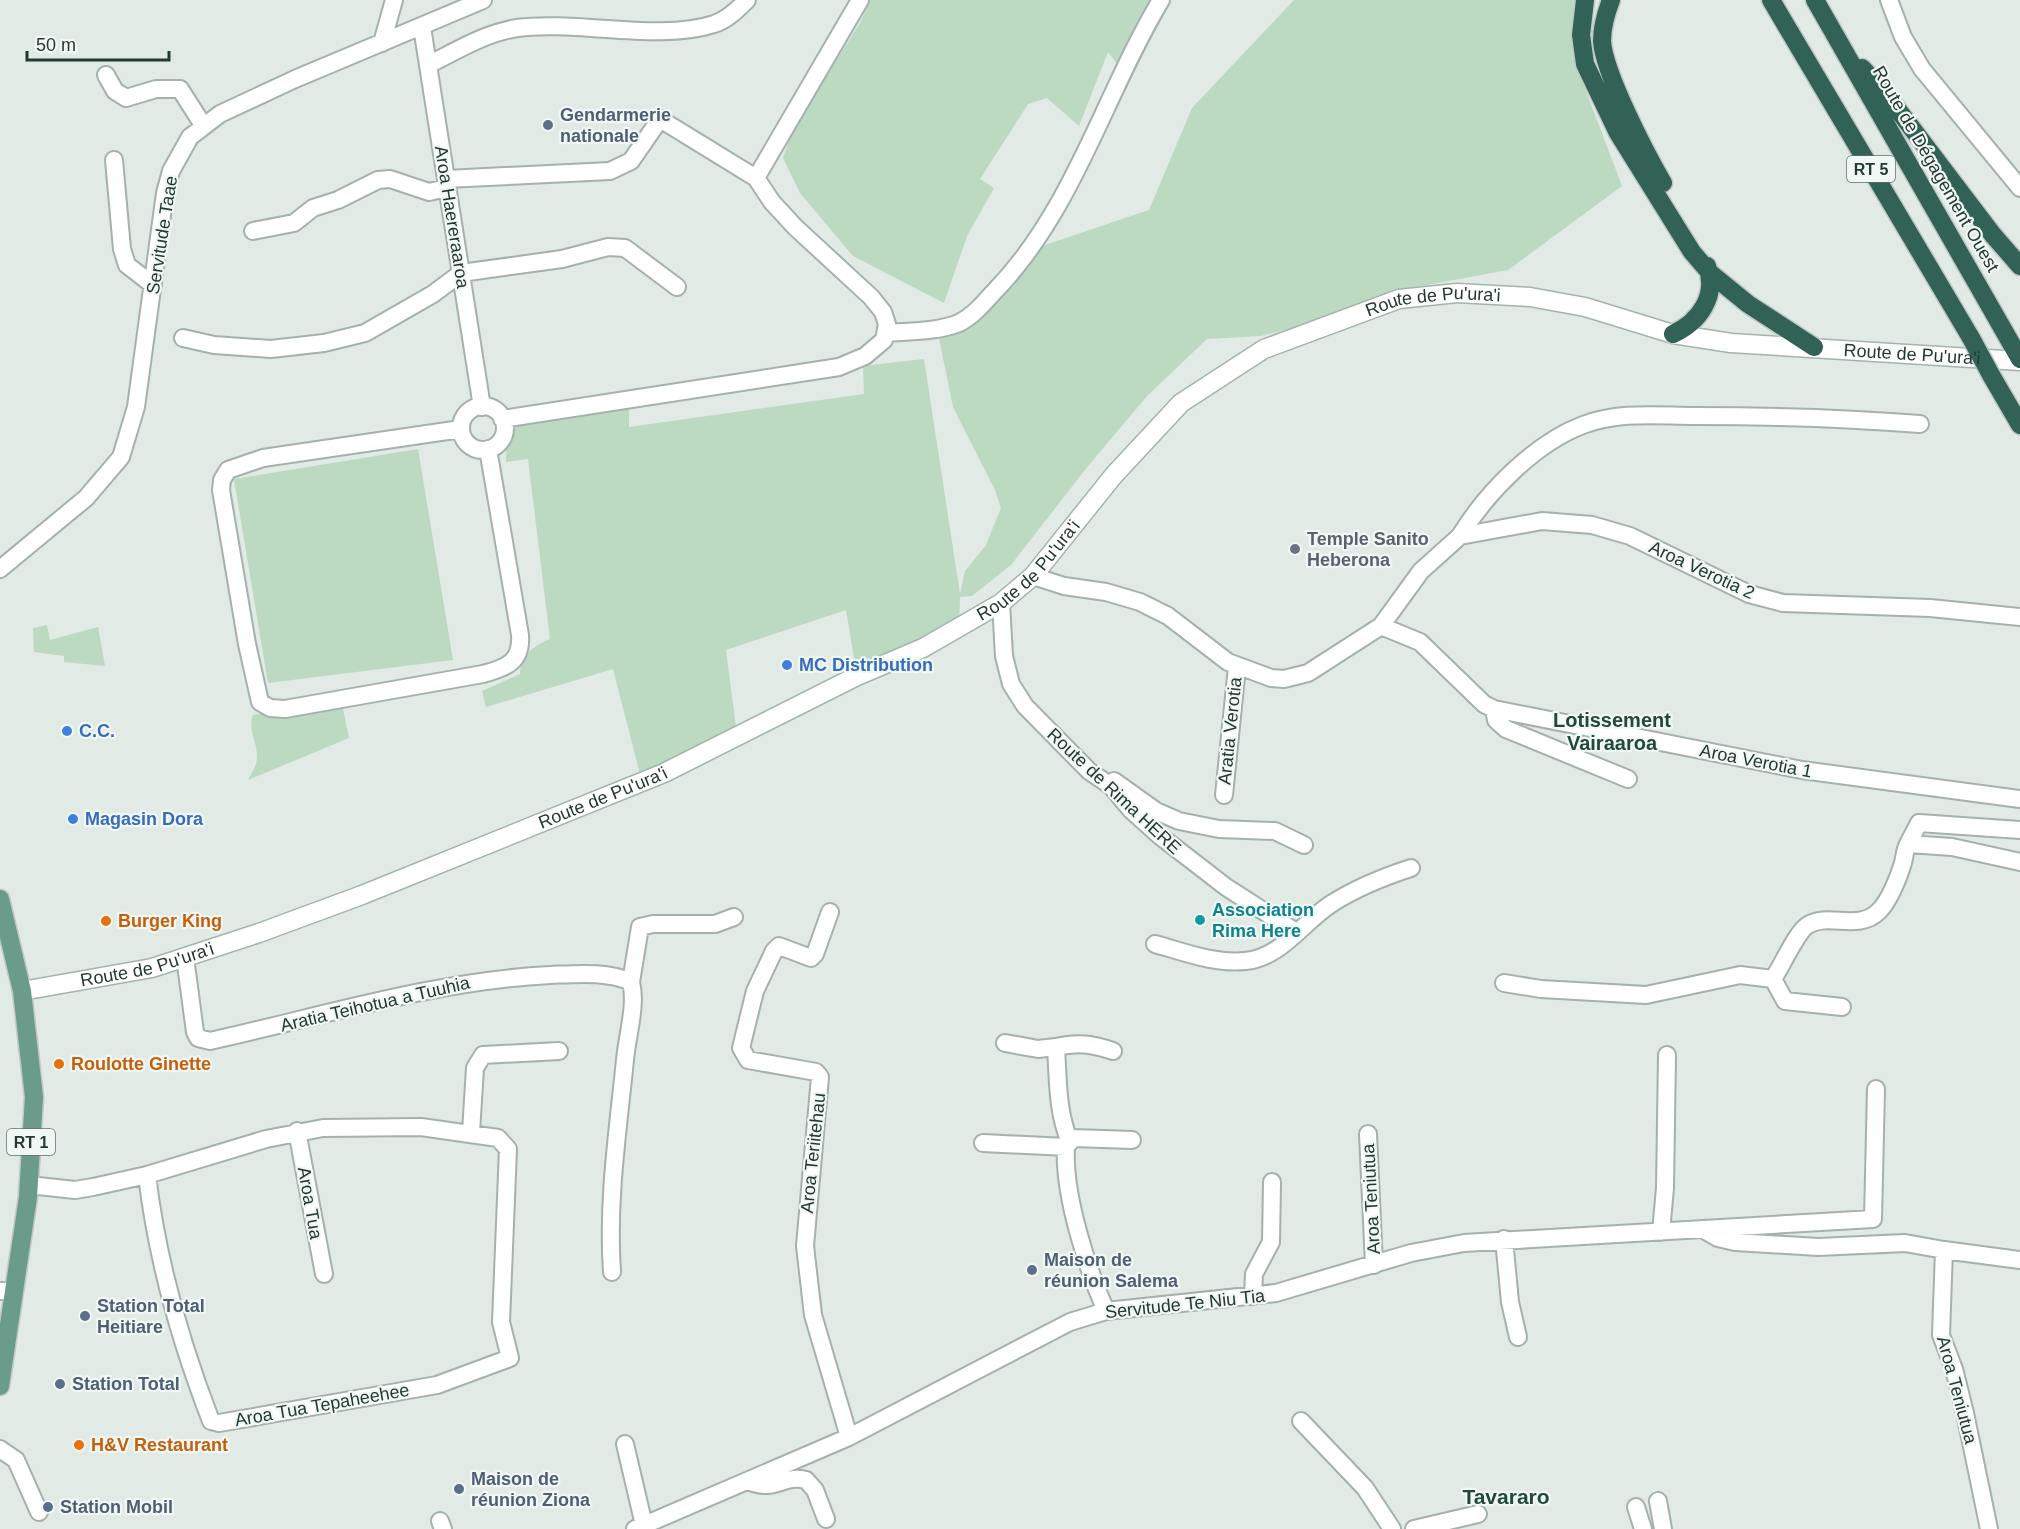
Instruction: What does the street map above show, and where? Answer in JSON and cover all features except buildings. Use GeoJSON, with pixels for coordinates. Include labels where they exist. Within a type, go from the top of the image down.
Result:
{"type":"FeatureCollection","features":[{"type":"Feature","properties":{"kind":"highway"},"geometry":{"type":"LineString","coordinates":[[1585,0],[1581,35],[1585,64],[1618,134],[1692,252],[1710,273],[1748,304],[1814,347]]}},
{"type":"Feature","properties":{"kind":"highway"},"geometry":{"type":"LineString","coordinates":[[1611,0],[1605,18],[1602,42],[1611,69],[1657,172],[1701,249],[1710,273],[1707,303],[1690,326],[1673,334]]}},
{"type":"Feature","properties":{"kind":"highway"},"geometry":{"type":"LineString","coordinates":[[1758,0],[1783,21]]}},
{"type":"Feature","properties":{"kind":"highway","name":"RT 5"},"geometry":{"type":"LineString","coordinates":[[1771,0],[2020,425]]}},
{"type":"Feature","properties":{"kind":"highway","name":"Route de Dégagement Ouest"},"geometry":{"type":"LineString","coordinates":[[1815,0],[2020,360]]}},
{"type":"Feature","properties":{"kind":"highway"},"geometry":{"type":"LineString","coordinates":[[1836,37],[1882,89],[1993,235],[2020,266]]}},
{"type":"Feature","properties":{"kind":"main road","name":"Route de Pu'ura'i"},"geometry":{"type":"LineString","coordinates":[[22,991],[152,968],[362,895],[664,773],[857,676],[922,648],[1001,603],[1034,576],[1114,475],[1181,403],[1264,349],[1399,299],[1457,293],[1530,297],[1563,303],[1673,334],[1743,344],[2020,360]]}},
{"type":"Feature","properties":{"kind":"main road","name":"RT 1"},"geometry":{"type":"LineString","coordinates":[[0,899],[3,923],[22,991],[34,1097],[29,1185],[7,1291],[0,1386]]}},
{"type":"Feature","properties":{"kind":"street"},"geometry":{"type":"LineString","coordinates":[[382,43],[394,0]]}},
{"type":"Feature","properties":{"kind":"street","name":"Servitude Taae"},"geometry":{"type":"LineString","coordinates":[[0,569],[86,498],[121,457],[136,407],[165,193],[171,171],[190,137],[203,125],[241,103],[483,0]]}},
{"type":"Feature","properties":{"kind":"street"},"geometry":{"type":"LineString","coordinates":[[428,65],[486,36],[516,28],[559,25],[670,30],[714,24],[736,11],[747,0]]}},
{"type":"Feature","properties":{"kind":"street"},"geometry":{"type":"LineString","coordinates":[[756,178],[860,0]]}},
{"type":"Feature","properties":{"kind":"street"},"geometry":{"type":"LineString","coordinates":[[886,333],[932,329],[958,323],[973,313],[1006,280],[1035,243],[1064,196],[1133,50],[1161,0]]}},
{"type":"Feature","properties":{"kind":"street"},"geometry":{"type":"LineString","coordinates":[[1889,0],[1903,37],[1922,69],[2020,188]]}},
{"type":"Feature","properties":{"kind":"street","name":"Aroa Haereraaroa"},"geometry":{"type":"LineString","coordinates":[[422,27],[482,406]]}},
{"type":"Feature","properties":{"kind":"street"},"geometry":{"type":"LineString","coordinates":[[106,75],[115,91],[126,98],[156,89],[180,89],[203,125]]}},
{"type":"Feature","properties":{"kind":"street"},"geometry":{"type":"LineString","coordinates":[[253,231],[294,223],[313,208],[338,200],[378,180],[390,179],[429,192],[447,183],[610,171],[631,161],[660,119],[756,178],[772,202],[795,227],[871,297],[883,312],[886,333],[884,340],[865,356],[839,367],[502,419]]}},
{"type":"Feature","properties":{"kind":"street"},"geometry":{"type":"LineString","coordinates":[[114,160],[122,249],[127,265],[153,285]]}},
{"type":"Feature","properties":{"kind":"street"},"geometry":{"type":"LineString","coordinates":[[183,338],[214,345],[271,349],[324,343],[365,333],[433,294],[461,273],[562,259],[608,247],[625,248],[677,287]]}},
{"type":"Feature","properties":{"kind":"street"},"geometry":{"type":"LineString","coordinates":[[482,406],[496,411],[502,419],[504,431],[502,438],[488,449],[471,447],[462,437],[461,429],[469,411],[482,406]]}},
{"type":"Feature","properties":{"kind":"street","name":"Aroa Verotia 2"},"geometry":{"type":"LineString","coordinates":[[1034,576],[1064,586],[1106,592],[1140,602],[1168,616],[1237,667],[1271,678],[1295,677],[1327,663],[1381,626],[1421,571],[1460,537],[1472,516],[1507,477],[1557,439],[1595,421],[1657,414],[1920,424]]}},
{"type":"Feature","properties":{"kind":"street"},"geometry":{"type":"LineString","coordinates":[[461,429],[263,458],[228,470],[221,490],[247,644],[260,702],[270,708],[285,709],[483,674],[506,668],[514,661],[520,651],[520,635],[488,449]]}},
{"type":"Feature","properties":{"kind":"street","name":"Aroa Verotia 2"},"geometry":{"type":"LineString","coordinates":[[1460,537],[1522,523],[1573,521],[1630,536],[1749,594],[1783,603],[1930,608],[2020,617]]}},
{"type":"Feature","properties":{"kind":"street","name":"Route de Rima HERE"},"geometry":{"type":"LineString","coordinates":[[1001,603],[1004,656],[1011,684],[1025,706],[1089,771],[1111,786],[1130,809],[1192,862],[1296,932]]}},
{"type":"Feature","properties":{"kind":"street","name":"Aroa Verotia 1"},"geometry":{"type":"LineString","coordinates":[[1381,626],[1420,642],[1484,704],[1494,710],[1802,770],[2020,799]]}},
{"type":"Feature","properties":{"kind":"street","name":"Aratia Verotia"},"geometry":{"type":"LineString","coordinates":[[1224,795],[1237,667]]}},
{"type":"Feature","properties":{"kind":"street","name":"Aroa Verotia 1"},"geometry":{"type":"LineString","coordinates":[[1494,710],[1496,720],[1506,729],[1628,779]]}},
{"type":"Feature","properties":{"kind":"street"},"geometry":{"type":"LineString","coordinates":[[1089,771],[1104,774],[1156,811],[1179,821],[1219,829],[1275,831],[1304,845]]}},
{"type":"Feature","properties":{"kind":"street"},"geometry":{"type":"LineString","coordinates":[[1773,979],[1798,934],[1807,925],[1815,922],[1854,922],[1879,911],[1902,868],[1908,844],[1919,823],[2020,830]]}},
{"type":"Feature","properties":{"kind":"street"},"geometry":{"type":"LineString","coordinates":[[1908,844],[1952,846],[2020,862]]}},
{"type":"Feature","properties":{"kind":"street"},"geometry":{"type":"LineString","coordinates":[[1155,944],[1208,959],[1247,961],[1266,956],[1331,904],[1382,878],[1411,868]]}},
{"type":"Feature","properties":{"kind":"street","name":"Aroa Teriitehau"},"geometry":{"type":"LineString","coordinates":[[830,912],[815,954],[811,958],[779,946],[774,951],[755,991],[741,1048],[748,1060],[816,1072],[820,1077],[804,1246],[813,1316],[849,1437]]}},
{"type":"Feature","properties":{"kind":"street"},"geometry":{"type":"LineString","coordinates":[[612,1272],[609,1233],[613,1171],[630,1017],[631,982],[640,927],[652,924],[715,924],[734,917]]}},
{"type":"Feature","properties":{"kind":"street","name":"Aratia Teihotua a Tuuhia"},"geometry":{"type":"LineString","coordinates":[[185,957],[195,1034],[202,1040],[210,1041],[408,993],[488,980],[594,975],[631,982]]}},
{"type":"Feature","properties":{"kind":"street"},"geometry":{"type":"LineString","coordinates":[[1504,983],[1541,989],[1637,996],[1740,975],[1773,979]]}},
{"type":"Feature","properties":{"kind":"street"},"geometry":{"type":"LineString","coordinates":[[1773,979],[1785,1001],[1842,1007]]}},
{"type":"Feature","properties":{"kind":"street"},"geometry":{"type":"LineString","coordinates":[[1005,1044],[1038,1049],[1073,1043],[1094,1045],[1113,1051]]}},
{"type":"Feature","properties":{"kind":"street"},"geometry":{"type":"LineString","coordinates":[[1056,1047],[1059,1090],[1068,1145],[1066,1175],[1086,1257],[1106,1311]]}},
{"type":"Feature","properties":{"kind":"street"},"geometry":{"type":"LineString","coordinates":[[29,1185],[75,1190],[147,1175],[297,1131],[382,1126],[471,1132],[474,1068],[483,1055],[559,1051]]}},
{"type":"Feature","properties":{"kind":"street"},"geometry":{"type":"LineString","coordinates":[[1661,1232],[1665,1188],[1667,1055]]}},
{"type":"Feature","properties":{"kind":"street","name":"Servitude Te Niu Tia"},"geometry":{"type":"LineString","coordinates":[[640,1527],[849,1437],[1044,1334],[1106,1311],[1276,1293],[1411,1253],[1464,1243],[1873,1218],[1876,1089]]}},
{"type":"Feature","properties":{"kind":"street","name":"Aroa Tua"},"geometry":{"type":"LineString","coordinates":[[297,1131],[324,1274]]}},
{"type":"Feature","properties":{"kind":"street","name":"Aroa Tua Tepaheehee"},"geometry":{"type":"LineString","coordinates":[[147,1175],[157,1244],[168,1291],[211,1421],[219,1423],[437,1385],[510,1358],[501,1322],[508,1149],[498,1138],[471,1132]]}},
{"type":"Feature","properties":{"kind":"street","name":"Aroa Teniutua"},"geometry":{"type":"LineString","coordinates":[[1368,1134],[1374,1264]]}},
{"type":"Feature","properties":{"kind":"street"},"geometry":{"type":"LineString","coordinates":[[1068,1145],[1073,1138],[1132,1140]]}},
{"type":"Feature","properties":{"kind":"street"},"geometry":{"type":"LineString","coordinates":[[983,1143],[1068,1145]]}},
{"type":"Feature","properties":{"kind":"street"},"geometry":{"type":"LineString","coordinates":[[1253,1296],[1254,1274],[1271,1242],[1272,1182]]}},
{"type":"Feature","properties":{"kind":"street"},"geometry":{"type":"LineString","coordinates":[[1703,1229],[1718,1238],[1735,1242],[1818,1247],[1905,1243],[2020,1260]]}},
{"type":"Feature","properties":{"kind":"street"},"geometry":{"type":"LineString","coordinates":[[1504,1239],[1510,1302],[1518,1337]]}},
{"type":"Feature","properties":{"kind":"street","name":"Aroa Teniutua"},"geometry":{"type":"LineString","coordinates":[[1944,1250],[1941,1335],[1954,1369],[1986,1505],[1989,1529]]}},
{"type":"Feature","properties":{"kind":"street"},"geometry":{"type":"LineString","coordinates":[[1301,1421],[1365,1488],[1392,1529]]}},
{"type":"Feature","properties":{"kind":"street"},"geometry":{"type":"LineString","coordinates":[[625,1444],[640,1527]]}},
{"type":"Feature","properties":{"kind":"street"},"geometry":{"type":"LineString","coordinates":[[0,1449],[15,1460],[39,1512]]}},
{"type":"Feature","properties":{"kind":"street"},"geometry":{"type":"LineString","coordinates":[[748,1481],[768,1487],[792,1479],[806,1480],[815,1490],[826,1519]]}},
{"type":"Feature","properties":{"kind":"street"},"geometry":{"type":"LineString","coordinates":[[1658,1501],[1663,1529]]}},
{"type":"Feature","properties":{"kind":"street"},"geometry":{"type":"LineString","coordinates":[[1636,1507],[1643,1529]]}},
{"type":"Feature","properties":{"kind":"street"},"geometry":{"type":"LineString","coordinates":[[1414,1529],[1478,1514]]}},
{"type":"Feature","properties":{"kind":"green space"},"geometry":{"type":"Polygon","coordinates":[[[870,0],[1164,0],[1130,81],[1108,52],[1079,126],[1047,98],[1028,104],[980,179],[994,188],[967,236],[944,303],[853,256],[800,193],[783,158],[794,126],[860,23],[870,0]]]}},
{"type":"Feature","properties":{"kind":"green space"},"geometry":{"type":"Polygon","coordinates":[[[1294,0],[1578,0],[1580,75],[1622,186],[1508,270],[1400,290],[1292,328],[1261,336],[1207,339],[1148,395],[1088,466],[1011,565],[972,596],[960,597],[959,627],[857,676],[846,610],[726,650],[737,735],[642,782],[613,669],[486,707],[482,691],[520,674],[525,656],[550,639],[528,459],[506,462],[507,436],[518,418],[629,405],[629,427],[864,394],[863,366],[924,359],[960,594],[965,571],[986,545],[1001,508],[995,490],[953,407],[937,329],[1008,282],[1042,246],[1149,210],[1192,108],[1294,0]]]}},
{"type":"Feature","properties":{"kind":"green space"},"geometry":{"type":"Polygon","coordinates":[[[418,449],[453,660],[268,683],[234,479],[418,449]]]}},
{"type":"Feature","properties":{"kind":"green space"},"geometry":{"type":"Polygon","coordinates":[[[47,625],[50,640],[98,627],[105,666],[64,662],[64,656],[34,652],[33,628],[47,625]]]}},
{"type":"Feature","properties":{"kind":"green space"},"geometry":{"type":"Polygon","coordinates":[[[341,699],[349,738],[248,780],[257,758],[251,726],[253,715],[341,699]]]}},
{"type":"Feature","properties":{"kind":"place","name":"Gendarmerie nationale"},"geometry":{"type":"Point","coordinates":[548,125]}},
{"type":"Feature","properties":{"kind":"place","name":"Temple Sanito Heberona"},"geometry":{"type":"Point","coordinates":[1295,549]}},
{"type":"Feature","properties":{"kind":"place","name":"MC Distribution"},"geometry":{"type":"Point","coordinates":[787,665]}},
{"type":"Feature","properties":{"kind":"place","name":"C.C."},"geometry":{"type":"Point","coordinates":[67,731]}},
{"type":"Feature","properties":{"kind":"place","name":"Magasin Dora"},"geometry":{"type":"Point","coordinates":[73,819]}},
{"type":"Feature","properties":{"kind":"place","name":"Association Rima Here"},"geometry":{"type":"Point","coordinates":[1200,920]}},
{"type":"Feature","properties":{"kind":"place","name":"Burger King"},"geometry":{"type":"Point","coordinates":[106,921]}},
{"type":"Feature","properties":{"kind":"place","name":"Roulotte Ginette"},"geometry":{"type":"Point","coordinates":[59,1064]}},
{"type":"Feature","properties":{"kind":"place","name":"Maison de réunion Salema"},"geometry":{"type":"Point","coordinates":[1032,1270]}},
{"type":"Feature","properties":{"kind":"place","name":"Station Total Heitiare"},"geometry":{"type":"Point","coordinates":[85,1316]}},
{"type":"Feature","properties":{"kind":"place","name":"Station Total"},"geometry":{"type":"Point","coordinates":[60,1384]}},
{"type":"Feature","properties":{"kind":"place","name":"H&V Restaurant"},"geometry":{"type":"Point","coordinates":[79,1445]}},
{"type":"Feature","properties":{"kind":"place","name":"Maison de réunion Ziona"},"geometry":{"type":"Point","coordinates":[459,1489]}},
{"type":"Feature","properties":{"kind":"place","name":"Station Mobil"},"geometry":{"type":"Point","coordinates":[48,1507]}},
{"type":"Feature","properties":{"kind":"district","name":"Lotissement Vairaaroa"},"geometry":{"type":"Point","coordinates":[1612,732]}},
{"type":"Feature","properties":{"kind":"district","name":"Tavararo"},"geometry":{"type":"Point","coordinates":[1506,1497]}}]}
